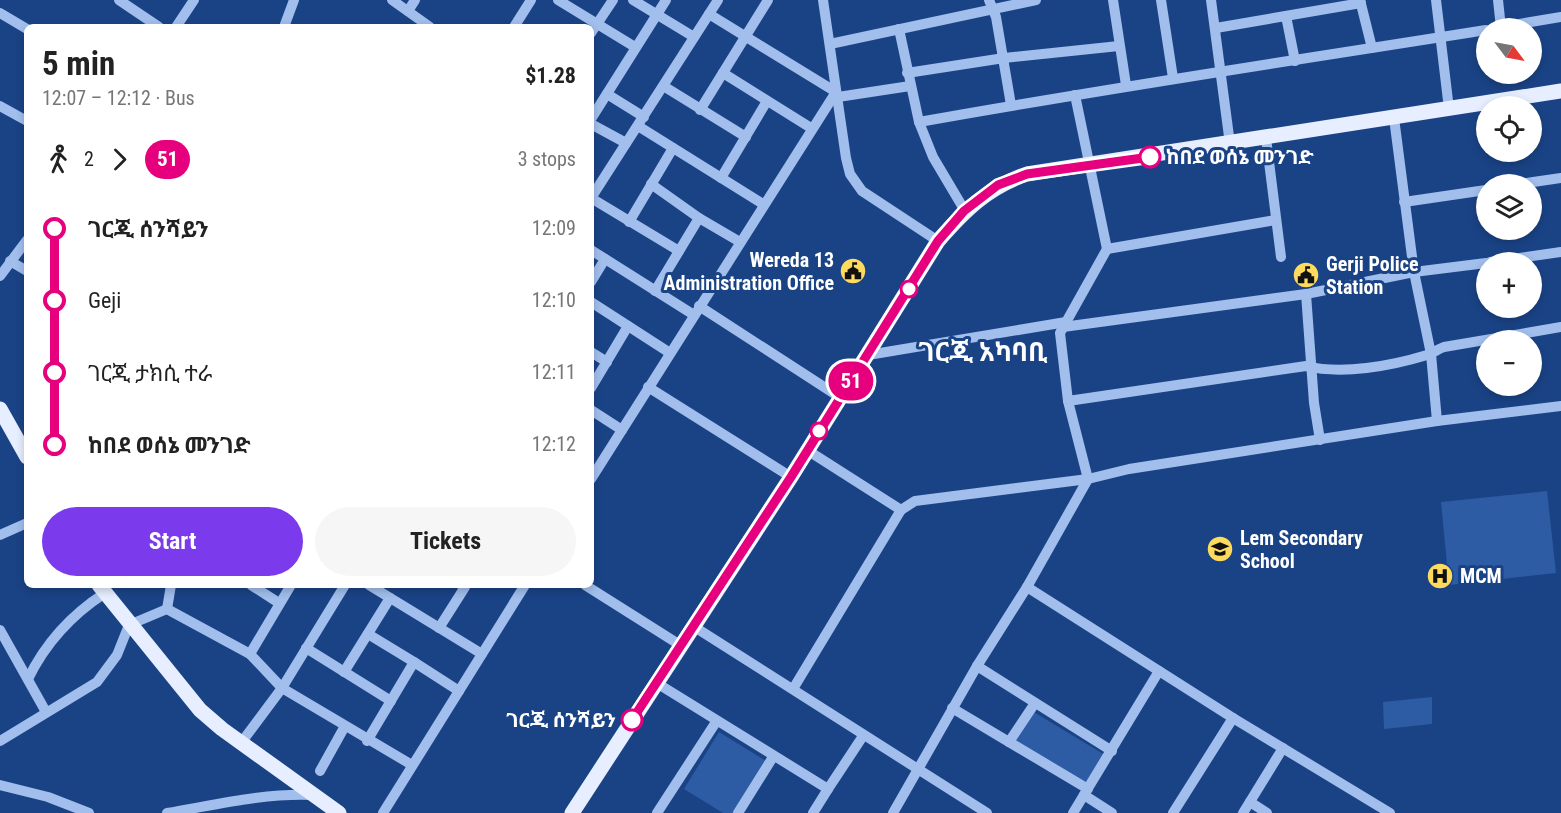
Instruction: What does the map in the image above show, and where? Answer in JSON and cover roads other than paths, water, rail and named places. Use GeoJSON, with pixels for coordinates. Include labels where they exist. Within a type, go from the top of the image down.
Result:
{"type":"FeatureCollection","features":[{"type":"Feature","properties":{"kind":"main road"},"geometry":{"type":"LineString","coordinates":[[572,813],[655,682],[791,477],[938,241],[964,211],[998,185],[1027,174],[1089,167],[1561,91]]}},
{"type":"Feature","properties":{"kind":"main road"},"geometry":{"type":"LineString","coordinates":[[0,409],[24,452]]}},
{"type":"Feature","properties":{"kind":"main road"},"geometry":{"type":"LineString","coordinates":[[102,589],[200,710],[241,743],[339,813]]}},
{"type":"Feature","properties":{"kind":"street"},"geometry":{"type":"LineString","coordinates":[[119,0],[155,24]]}},
{"type":"Feature","properties":{"kind":"street"},"geometry":{"type":"LineString","coordinates":[[178,24],[194,0]]}},
{"type":"Feature","properties":{"kind":"street"},"geometry":{"type":"LineString","coordinates":[[285,24],[294,0]]}},
{"type":"Feature","properties":{"kind":"street"},"geometry":{"type":"LineString","coordinates":[[392,0],[412,19]]}},
{"type":"Feature","properties":{"kind":"street"},"geometry":{"type":"LineString","coordinates":[[412,19],[416,0]]}},
{"type":"Feature","properties":{"kind":"street"},"geometry":{"type":"LineString","coordinates":[[517,24],[531,0]]}},
{"type":"Feature","properties":{"kind":"street"},"geometry":{"type":"LineString","coordinates":[[558,0],[589,24]]}},
{"type":"Feature","properties":{"kind":"street"},"geometry":{"type":"LineString","coordinates":[[613,0],[594,28],[635,47]]}},
{"type":"Feature","properties":{"kind":"street"},"geometry":{"type":"LineString","coordinates":[[633,0],[694,38]]}},
{"type":"Feature","properties":{"kind":"street"},"geometry":{"type":"LineString","coordinates":[[594,114],[666,0]]}},
{"type":"Feature","properties":{"kind":"street"},"geometry":{"type":"LineString","coordinates":[[594,193],[665,87],[718,0]]}},
{"type":"Feature","properties":{"kind":"street"},"geometry":{"type":"LineString","coordinates":[[700,110],[768,0]]}},
{"type":"Feature","properties":{"kind":"street"},"geometry":{"type":"LineString","coordinates":[[823,0],[846,158],[856,184],[885,208],[938,241]]}},
{"type":"Feature","properties":{"kind":"street"},"geometry":{"type":"LineString","coordinates":[[830,44],[991,5],[1034,0]]}},
{"type":"Feature","properties":{"kind":"street"},"geometry":{"type":"LineString","coordinates":[[1113,0],[1126,85]]}},
{"type":"Feature","properties":{"kind":"street"},"geometry":{"type":"LineString","coordinates":[[1161,0],[1173,78]]}},
{"type":"Feature","properties":{"kind":"street"},"geometry":{"type":"LineString","coordinates":[[1211,0],[1230,144]]}},
{"type":"Feature","properties":{"kind":"street"},"geometry":{"type":"LineString","coordinates":[[1436,0],[1449,110]]}},
{"type":"Feature","properties":{"kind":"street"},"geometry":{"type":"LineString","coordinates":[[1498,0],[1498,18]]}},
{"type":"Feature","properties":{"kind":"street"},"geometry":{"type":"LineString","coordinates":[[1216,28],[1360,2],[1372,48]]}},
{"type":"Feature","properties":{"kind":"street"},"geometry":{"type":"LineString","coordinates":[[991,5],[996,17],[1011,105]]}},
{"type":"Feature","properties":{"kind":"street"},"geometry":{"type":"LineString","coordinates":[[0,13],[24,27]]}},
{"type":"Feature","properties":{"kind":"street"},"geometry":{"type":"LineString","coordinates":[[709,14],[837,95],[910,86]]}},
{"type":"Feature","properties":{"kind":"street"},"geometry":{"type":"LineString","coordinates":[[1286,16],[1294,61]]}},
{"type":"Feature","properties":{"kind":"street"},"geometry":{"type":"LineString","coordinates":[[1542,20],[1561,17]]}},
{"type":"Feature","properties":{"kind":"street"},"geometry":{"type":"LineString","coordinates":[[899,29],[919,122],[933,157],[964,211]]}},
{"type":"Feature","properties":{"kind":"street"},"geometry":{"type":"LineString","coordinates":[[919,122],[1126,85],[1476,32]]}},
{"type":"Feature","properties":{"kind":"street"},"geometry":{"type":"LineString","coordinates":[[907,73],[1004,58],[1119,46]]}},
{"type":"Feature","properties":{"kind":"street"},"geometry":{"type":"LineString","coordinates":[[723,73],[811,128]]}},
{"type":"Feature","properties":{"kind":"street"},"geometry":{"type":"LineString","coordinates":[[665,87],[746,137]]}},
{"type":"Feature","properties":{"kind":"street"},"geometry":{"type":"LineString","coordinates":[[607,94],[673,148],[763,204]]}},
{"type":"Feature","properties":{"kind":"street"},"geometry":{"type":"LineString","coordinates":[[595,464],[622,430],[811,128],[837,95]]}},
{"type":"Feature","properties":{"kind":"street"},"geometry":{"type":"LineString","coordinates":[[893,813],[952,708],[1027,587],[1088,479],[1068,402],[1060,343],[1065,324],[1107,249],[1075,95]]}},
{"type":"Feature","properties":{"kind":"street"},"geometry":{"type":"LineString","coordinates":[[721,178],[767,101]]}},
{"type":"Feature","properties":{"kind":"street"},"geometry":{"type":"LineString","coordinates":[[0,106],[24,119]]}},
{"type":"Feature","properties":{"kind":"street"},"geometry":{"type":"LineString","coordinates":[[1394,118],[1414,272],[1431,354],[1437,421]]}},
{"type":"Feature","properties":{"kind":"street"},"geometry":{"type":"LineString","coordinates":[[594,126],[626,144]]}},
{"type":"Feature","properties":{"kind":"street"},"geometry":{"type":"LineString","coordinates":[[1266,138],[1281,256]]}},
{"type":"Feature","properties":{"kind":"street"},"geometry":{"type":"LineString","coordinates":[[629,222],[673,148]]}},
{"type":"Feature","properties":{"kind":"street"},"geometry":{"type":"LineString","coordinates":[[1542,181],[1561,178]]}},
{"type":"Feature","properties":{"kind":"street"},"geometry":{"type":"LineString","coordinates":[[651,184],[699,218],[740,242]]}},
{"type":"Feature","properties":{"kind":"street"},"geometry":{"type":"LineString","coordinates":[[1404,202],[1476,191]]}},
{"type":"Feature","properties":{"kind":"street"},"geometry":{"type":"LineString","coordinates":[[594,200],[679,251]]}},
{"type":"Feature","properties":{"kind":"street"},"geometry":{"type":"LineString","coordinates":[[655,291],[699,218]]}},
{"type":"Feature","properties":{"kind":"street"},"geometry":{"type":"LineString","coordinates":[[1107,249],[1276,220]]}},
{"type":"Feature","properties":{"kind":"street"},"geometry":{"type":"LineString","coordinates":[[0,276],[24,244]]}},
{"type":"Feature","properties":{"kind":"street"},"geometry":{"type":"LineString","coordinates":[[594,252],[655,291],[696,311],[841,398]]}},
{"type":"Feature","properties":{"kind":"street"},"geometry":{"type":"LineString","coordinates":[[1542,255],[1561,252]]}},
{"type":"Feature","properties":{"kind":"street"},"geometry":{"type":"LineString","coordinates":[[594,277],[605,259]]}},
{"type":"Feature","properties":{"kind":"street"},"geometry":{"type":"LineString","coordinates":[[10,261],[24,269]]}},
{"type":"Feature","properties":{"kind":"street"},"geometry":{"type":"LineString","coordinates":[[868,355],[1065,324],[1306,294],[1414,272],[1476,264]]}},
{"type":"Feature","properties":{"kind":"street"},"geometry":{"type":"LineString","coordinates":[[1306,294],[1314,403],[1320,440]]}},
{"type":"Feature","properties":{"kind":"street"},"geometry":{"type":"LineString","coordinates":[[594,304],[670,353]]}},
{"type":"Feature","properties":{"kind":"street"},"geometry":{"type":"LineString","coordinates":[[594,383],[628,326]]}},
{"type":"Feature","properties":{"kind":"street"},"geometry":{"type":"LineString","coordinates":[[1068,402],[1306,366],[1318,371],[1345,369],[1431,354],[1444,347],[1561,327]]}},
{"type":"Feature","properties":{"kind":"street"},"geometry":{"type":"LineString","coordinates":[[594,354],[607,362]]}},
{"type":"Feature","properties":{"kind":"street"},"geometry":{"type":"LineString","coordinates":[[648,387],[791,477]]}},
{"type":"Feature","properties":{"kind":"street"},"geometry":{"type":"LineString","coordinates":[[793,689],[901,510],[915,501],[1088,479],[1129,469],[1437,421],[1561,406]]}},
{"type":"Feature","properties":{"kind":"street"},"geometry":{"type":"LineString","coordinates":[[594,412],[622,430]]}},
{"type":"Feature","properties":{"kind":"street"},"geometry":{"type":"LineString","coordinates":[[807,450],[901,510]]}},
{"type":"Feature","properties":{"kind":"street"},"geometry":{"type":"LineString","coordinates":[[0,535],[24,524]]}},
{"type":"Feature","properties":{"kind":"street"},"geometry":{"type":"LineString","coordinates":[[1027,587],[1233,718],[1390,813]]}},
{"type":"Feature","properties":{"kind":"street"},"geometry":{"type":"LineString","coordinates":[[167,609],[170,588]]}},
{"type":"Feature","properties":{"kind":"street"},"geometry":{"type":"LineString","coordinates":[[256,588],[279,603]]}},
{"type":"Feature","properties":{"kind":"street"},"geometry":{"type":"LineString","coordinates":[[250,654],[289,588]]}},
{"type":"Feature","properties":{"kind":"street"},"geometry":{"type":"LineString","coordinates":[[241,743],[282,688],[339,588]]}},
{"type":"Feature","properties":{"kind":"street"},"geometry":{"type":"LineString","coordinates":[[374,588],[482,654]]}},
{"type":"Feature","properties":{"kind":"street"},"geometry":{"type":"LineString","coordinates":[[439,628],[463,588]]}},
{"type":"Feature","properties":{"kind":"street"},"geometry":{"type":"LineString","coordinates":[[383,813],[523,588]]}},
{"type":"Feature","properties":{"kind":"street"},"geometry":{"type":"LineString","coordinates":[[590,588],[680,645]]}},
{"type":"Feature","properties":{"kind":"street"},"geometry":{"type":"LineString","coordinates":[[28,679],[37,660],[65,625],[102,589]]}},
{"type":"Feature","properties":{"kind":"street"},"geometry":{"type":"LineString","coordinates":[[344,672],[390,598]]}},
{"type":"Feature","properties":{"kind":"street"},"geometry":{"type":"LineString","coordinates":[[0,741],[97,682],[117,655],[129,625],[167,609]]}},
{"type":"Feature","properties":{"kind":"street"},"geometry":{"type":"LineString","coordinates":[[167,609],[250,654],[282,688],[367,741],[412,765]]}},
{"type":"Feature","properties":{"kind":"street"},"geometry":{"type":"LineString","coordinates":[[693,626],[987,813]]}},
{"type":"Feature","properties":{"kind":"street"},"geometry":{"type":"LineString","coordinates":[[0,630],[46,712]]}},
{"type":"Feature","properties":{"kind":"street"},"geometry":{"type":"LineString","coordinates":[[368,634],[459,691]]}},
{"type":"Feature","properties":{"kind":"street"},"geometry":{"type":"LineString","coordinates":[[306,648],[391,701]]}},
{"type":"Feature","properties":{"kind":"street"},"geometry":{"type":"LineString","coordinates":[[367,741],[414,662]]}},
{"type":"Feature","properties":{"kind":"street"},"geometry":{"type":"LineString","coordinates":[[977,666],[1112,751]]}},
{"type":"Feature","properties":{"kind":"street"},"geometry":{"type":"LineString","coordinates":[[1073,813],[1159,671]]}},
{"type":"Feature","properties":{"kind":"street"},"geometry":{"type":"LineString","coordinates":[[655,682],[716,722],[828,789]]}},
{"type":"Feature","properties":{"kind":"street"},"geometry":{"type":"LineString","coordinates":[[1009,742],[1035,703]]}},
{"type":"Feature","properties":{"kind":"street"},"geometry":{"type":"LineString","coordinates":[[952,708],[1086,792],[1112,813]]}},
{"type":"Feature","properties":{"kind":"street"},"geometry":{"type":"LineString","coordinates":[[1173,813],[1233,718]]}},
{"type":"Feature","properties":{"kind":"street"},"geometry":{"type":"LineString","coordinates":[[657,813],[716,722]]}},
{"type":"Feature","properties":{"kind":"street"},"geometry":{"type":"LineString","coordinates":[[320,771],[345,726]]}},
{"type":"Feature","properties":{"kind":"street"},"geometry":{"type":"LineString","coordinates":[[813,813],[863,735]]}},
{"type":"Feature","properties":{"kind":"street"},"geometry":{"type":"LineString","coordinates":[[1243,813],[1283,748]]}},
{"type":"Feature","properties":{"kind":"street"},"geometry":{"type":"LineString","coordinates":[[738,813],[773,757]]}},
{"type":"Feature","properties":{"kind":"street"},"geometry":{"type":"LineString","coordinates":[[0,785],[48,797],[89,813]]}},
{"type":"Feature","properties":{"kind":"street"},"geometry":{"type":"LineString","coordinates":[[166,813],[286,794],[312,795]]}},
{"type":"Feature","properties":{"kind":"street"},"geometry":{"type":"LineString","coordinates":[[1250,802],[1267,813]]}},
{"type":"Feature","properties":{"kind":"place","name":"ከበደ ወሰኔ መንገድ"},"geometry":{"type":"Point","coordinates":[1150,157]}},
{"type":"Feature","properties":{"kind":"place","name":"Wereda 13 Administration Office"},"geometry":{"type":"Point","coordinates":[853,271]}},
{"type":"Feature","properties":{"kind":"place","name":"Gerji Police Station"},"geometry":{"type":"Point","coordinates":[1306,275]}},
{"type":"Feature","properties":{"kind":"place","name":"Lem Secondary School"},"geometry":{"type":"Point","coordinates":[1220,549]}},
{"type":"Feature","properties":{"kind":"place","name":"MCM"},"geometry":{"type":"Point","coordinates":[1440,576]}},
{"type":"Feature","properties":{"kind":"place","name":"ገርጂ ሰንሻይን"},"geometry":{"type":"Point","coordinates":[632,720]}},
{"type":"Feature","properties":{"kind":"district","name":"ገርጂ አካባቢ"},"geometry":{"type":"Point","coordinates":[983,352]}}]}
